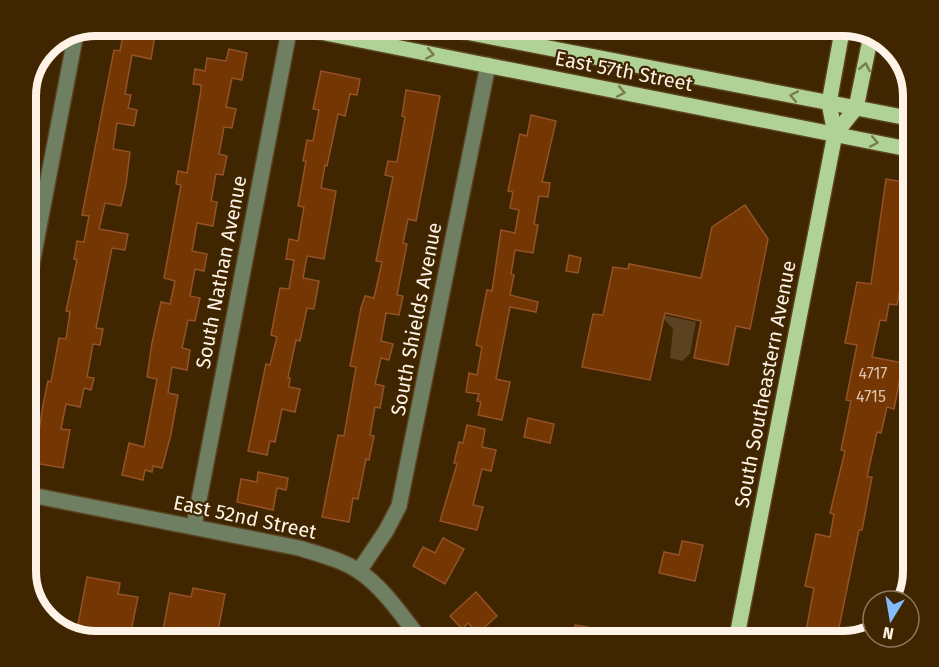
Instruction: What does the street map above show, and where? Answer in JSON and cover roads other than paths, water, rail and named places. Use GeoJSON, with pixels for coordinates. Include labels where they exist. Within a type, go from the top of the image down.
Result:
{"type":"FeatureCollection","features":[{"type":"Feature","properties":{"kind":"main road","name":"East 57th Street"},"geometry":{"type":"LineString","coordinates":[[341,36],[903,148]]}},
{"type":"Feature","properties":{"kind":"main road","name":"East 57th Street"},"geometry":{"type":"LineString","coordinates":[[486,36],[903,117]]}},
{"type":"Feature","properties":{"kind":"main road","name":"South Southeastern Avenue"},"geometry":{"type":"LineString","coordinates":[[738,631],[835,134],[829,103],[841,36]]}},
{"type":"Feature","properties":{"kind":"main road","name":"South Southeastern Avenue"},"geometry":{"type":"LineString","coordinates":[[835,134],[856,108],[870,42]]}},
{"type":"Feature","properties":{"kind":"street","name":"South Nathan Avenue"},"geometry":{"type":"LineString","coordinates":[[194,526],[288,36]]}},
{"type":"Feature","properties":{"kind":"street"},"geometry":{"type":"LineString","coordinates":[[36,243],[75,40]]}},
{"type":"Feature","properties":{"kind":"street","name":"South Shields Avenue"},"geometry":{"type":"LineString","coordinates":[[359,571],[387,531],[399,506],[488,65]]}},
{"type":"Feature","properties":{"kind":"street","name":"East 52nd Street"},"geometry":{"type":"LineString","coordinates":[[36,496],[299,548],[359,571],[379,589],[413,631]]}}]}
